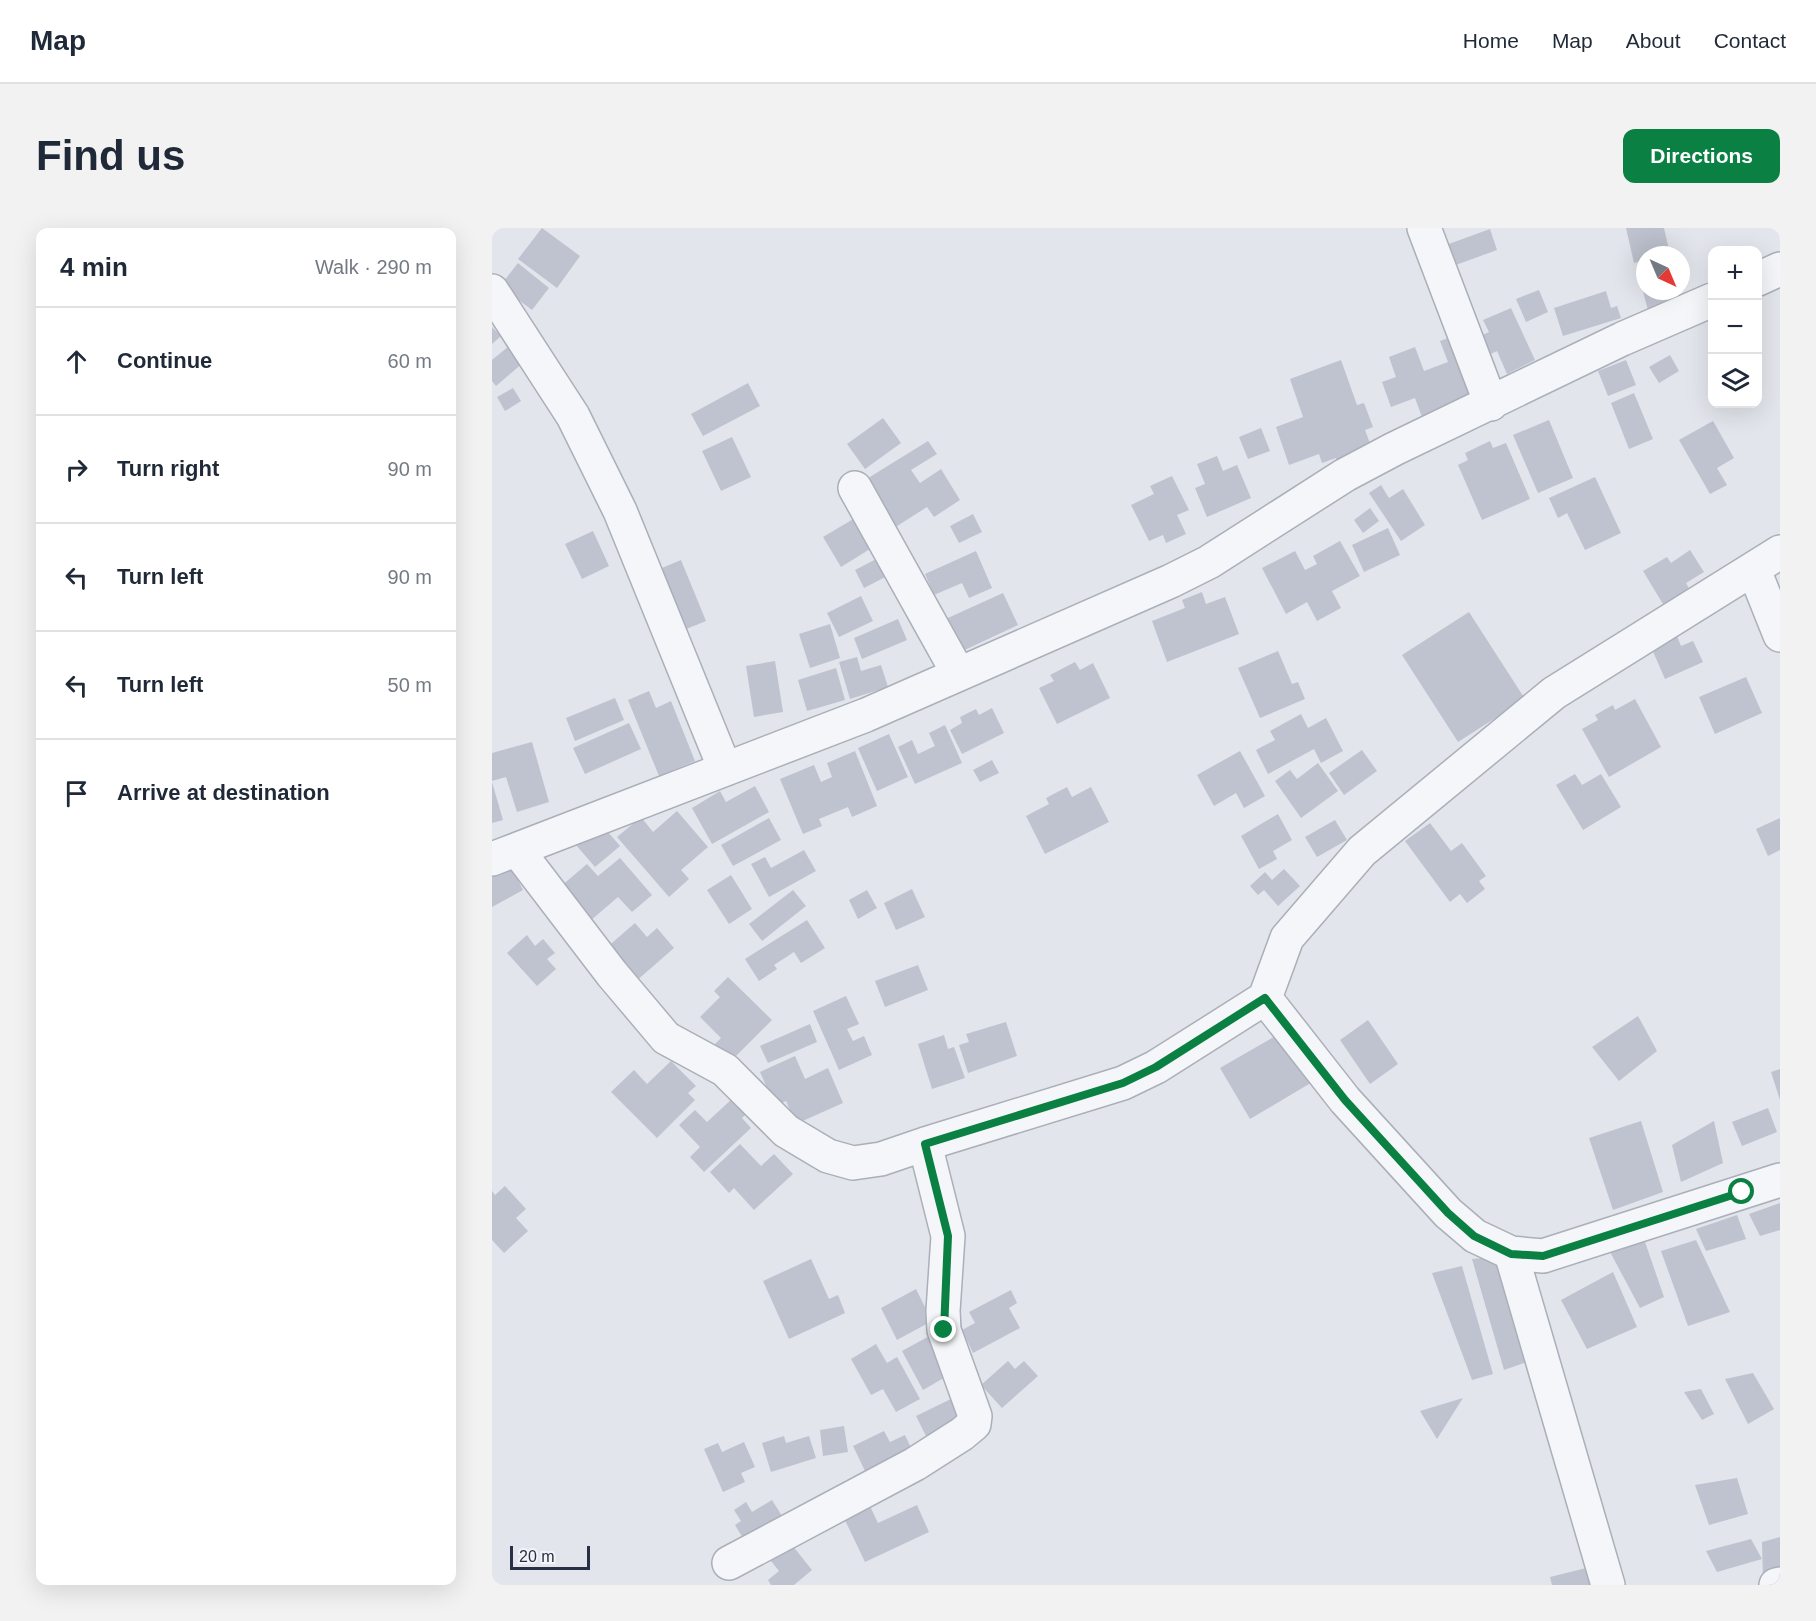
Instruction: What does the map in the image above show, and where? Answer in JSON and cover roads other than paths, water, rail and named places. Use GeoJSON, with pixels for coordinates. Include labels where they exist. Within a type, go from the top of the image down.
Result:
{"type":"FeatureCollection","features":[{"type":"Feature","properties":{"kind":"street"},"geometry":{"type":"LineString","coordinates":[[1424,228],[1491,404]]}},
{"type":"Feature","properties":{"kind":"street"},"geometry":{"type":"LineString","coordinates":[[1762,277],[1780,270]]}},
{"type":"Feature","properties":{"kind":"street"},"geometry":{"type":"LineString","coordinates":[[492,291],[573,416],[614,500],[725,769]]}},
{"type":"Feature","properties":{"kind":"street"},"geometry":{"type":"LineString","coordinates":[[1708,302],[1622,339],[1491,404],[1394,448],[1209,562],[1070,626],[958,673],[867,715],[505,855],[666,1038],[725,1070],[786,1131],[828,1156],[853,1163],[881,1160],[925,1144],[1123,1083],[1156,1067],[1265,998],[1287,938],[1362,851],[1554,693],[1767,561],[1780,634]]}},
{"type":"Feature","properties":{"kind":"street"},"geometry":{"type":"LineString","coordinates":[[855,488],[958,673]]}},
{"type":"Feature","properties":{"kind":"street"},"geometry":{"type":"LineString","coordinates":[[1265,998],[1345,1100],[1448,1213],[1474,1236],[1511,1254],[1543,1256],[1780,1180]]}},
{"type":"Feature","properties":{"kind":"street"},"geometry":{"type":"LineString","coordinates":[[729,1563],[915,1464],[974,1424],[975,1416],[944,1330],[948,1236],[925,1144]]}},
{"type":"Feature","properties":{"kind":"street"},"geometry":{"type":"LineString","coordinates":[[1511,1254],[1608,1585]]}}]}
